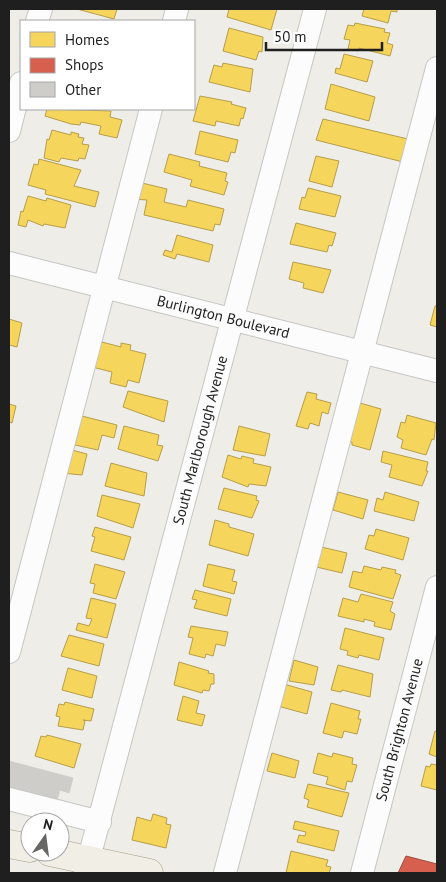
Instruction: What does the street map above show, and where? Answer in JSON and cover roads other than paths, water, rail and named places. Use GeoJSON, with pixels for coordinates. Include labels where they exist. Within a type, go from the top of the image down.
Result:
{"type":"FeatureCollection","features":[{"type":"Feature","properties":{"kind":"main road"},"geometry":{"type":"LineString","coordinates":[[70,860],[87,866],[149,873]]}},
{"type":"Feature","properties":{"kind":"street","name":"South Marlborough Avenue"},"geometry":{"type":"LineString","coordinates":[[87,866],[315,9]]}},
{"type":"Feature","properties":{"kind":"street"},"geometry":{"type":"LineString","coordinates":[[225,873],[437,68]]}},
{"type":"Feature","properties":{"kind":"street"},"geometry":{"type":"LineString","coordinates":[[9,131],[20,87]]}},
{"type":"Feature","properties":{"kind":"street"},"geometry":{"type":"LineString","coordinates":[[9,652],[151,110]]}},
{"type":"Feature","properties":{"kind":"street","name":"Burlington Boulevard"},"geometry":{"type":"LineString","coordinates":[[9,263],[437,371]]}},
{"type":"Feature","properties":{"kind":"street","name":"South Brighton Avenue"},"geometry":{"type":"LineString","coordinates":[[362,873],[437,587]]}},
{"type":"Feature","properties":{"kind":"street"},"geometry":{"type":"LineString","coordinates":[[9,799],[100,822]]}}]}
